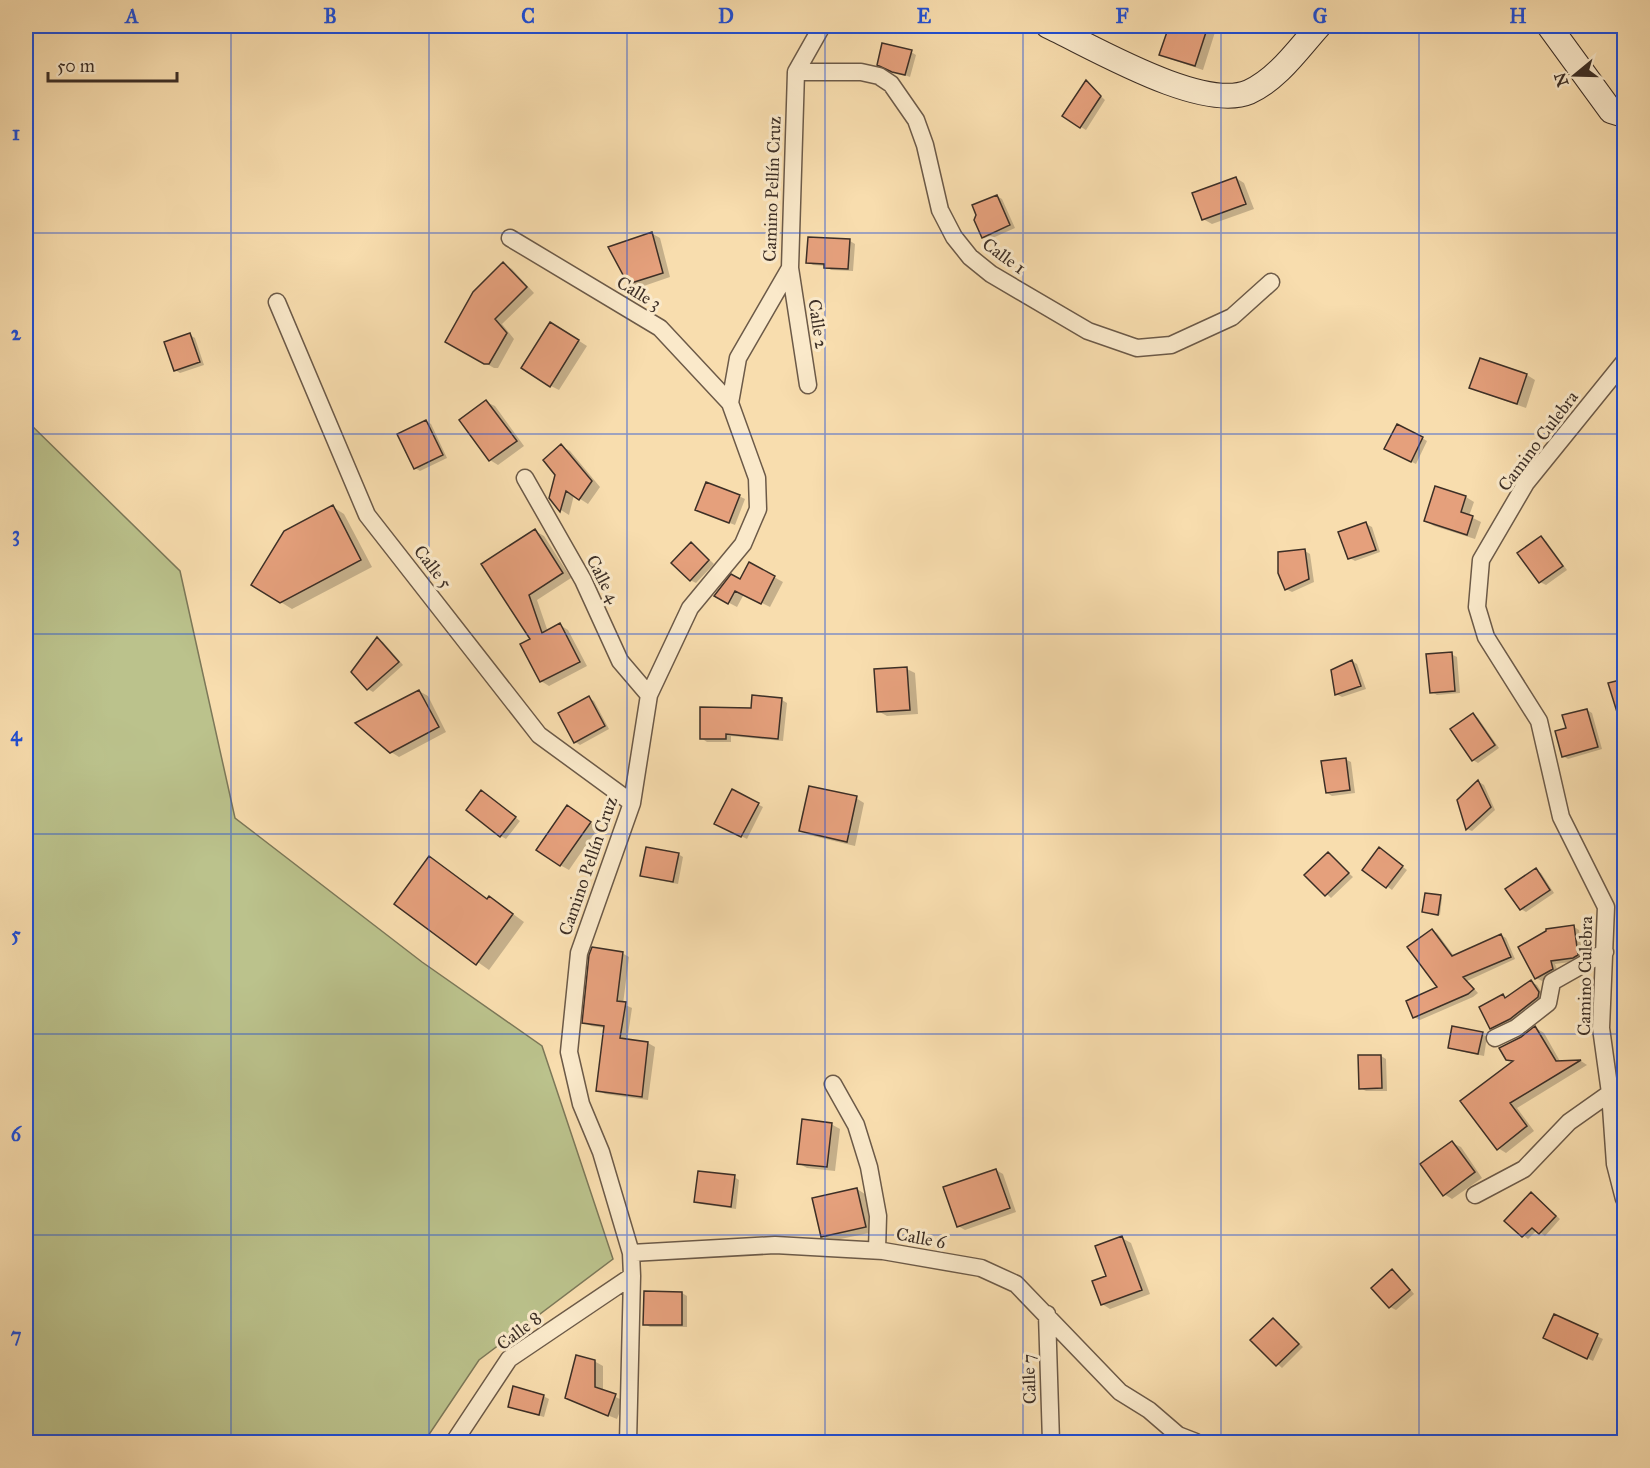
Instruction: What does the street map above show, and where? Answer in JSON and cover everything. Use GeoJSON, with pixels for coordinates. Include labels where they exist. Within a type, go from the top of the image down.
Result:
{"type":"FeatureCollection","features":[{"type":"Feature","properties":{"kind":"street","name":"Camino Pellín Cruz"},"geometry":{"type":"LineString","coordinates":[[628,1443],[631,1254],[601,1152],[581,1104],[570,1052],[579,953],[632,803],[649,695],[690,608],[743,544],[758,509],[758,478],[730,403],[738,358],[790,268],[796,72],[822,26]]}},
{"type":"Feature","properties":{"kind":"street"},"geometry":{"type":"LineString","coordinates":[[1048,26],[1174,86],[1219,96],[1249,92],[1275,74],[1319,26]]}},
{"type":"Feature","properties":{"kind":"street"},"geometry":{"type":"LineString","coordinates":[[1549,26],[1611,111],[1624,115]]}},
{"type":"Feature","properties":{"kind":"street","name":"Calle 1"},"geometry":{"type":"LineString","coordinates":[[796,72],[861,72],[879,76],[891,84],[916,120],[925,145],[940,210],[954,237],[970,257],[991,274],[1088,331],[1137,348],[1171,345],[1232,317],[1272,282]]}},
{"type":"Feature","properties":{"kind":"street","name":"Calle 3"},"geometry":{"type":"LineString","coordinates":[[510,238],[660,328],[730,403]]}},
{"type":"Feature","properties":{"kind":"street","name":"Calle 2"},"geometry":{"type":"LineString","coordinates":[[790,268],[808,385]]}},
{"type":"Feature","properties":{"kind":"street","name":"Calle 5"},"geometry":{"type":"LineString","coordinates":[[277,302],[367,515],[539,735],[632,803]]}},
{"type":"Feature","properties":{"kind":"street","name":"Camino Culebra"},"geometry":{"type":"LineString","coordinates":[[1624,362],[1526,483],[1481,560],[1477,607],[1486,637],[1539,721],[1561,817],[1606,907],[1601,1028],[1610,1092],[1616,1164],[1624,1198]]}},
{"type":"Feature","properties":{"kind":"street","name":"Calle 4"},"geometry":{"type":"LineString","coordinates":[[525,478],[583,580],[620,661],[649,695]]}},
{"type":"Feature","properties":{"kind":"street"},"geometry":{"type":"LineString","coordinates":[[1495,1038],[1516,1028],[1548,1003],[1552,982],[1605,952]]}},
{"type":"Feature","properties":{"kind":"street"},"geometry":{"type":"LineString","coordinates":[[833,1084],[856,1125],[869,1167],[878,1216],[877,1250]]}},
{"type":"Feature","properties":{"kind":"street"},"geometry":{"type":"LineString","coordinates":[[1475,1195],[1524,1169],[1569,1122],[1610,1092]]}},
{"type":"Feature","properties":{"kind":"street","name":"Calle 6"},"geometry":{"type":"LineString","coordinates":[[631,1254],[775,1245],[877,1250],[981,1268],[1016,1284],[1120,1392],[1149,1410],[1178,1434],[1196,1443]]}},
{"type":"Feature","properties":{"kind":"street","name":"Calle 8"},"geometry":{"type":"LineString","coordinates":[[454,1443],[508,1359],[632,1276]]}},
{"type":"Feature","properties":{"kind":"street","name":"Calle 7"},"geometry":{"type":"LineString","coordinates":[[1047,1314],[1051,1443]]}},
{"type":"Feature","properties":{"kind":"green space"},"geometry":{"type":"Polygon","coordinates":[[[26,420],[180,571],[235,818],[422,962],[542,1046],[613,1259],[479,1360],[424,1442],[26,1442],[26,420]]]}},
{"type":"Feature","properties":{"kind":"building"},"geometry":{"type":"Polygon","coordinates":[[[1169,26],[1208,26],[1195,66],[1159,55],[1169,26]]]}},
{"type":"Feature","properties":{"kind":"building"},"geometry":{"type":"Polygon","coordinates":[[[882,43],[912,50],[905,75],[877,65],[882,43]]]}},
{"type":"Feature","properties":{"kind":"building"},"geometry":{"type":"Polygon","coordinates":[[[1086,80],[1101,96],[1080,128],[1062,116],[1086,80]]]}},
{"type":"Feature","properties":{"kind":"building"},"geometry":{"type":"Polygon","coordinates":[[[1236,177],[1246,204],[1202,220],[1192,193],[1236,177]]]}},
{"type":"Feature","properties":{"kind":"building"},"geometry":{"type":"Polygon","coordinates":[[[997,195],[1010,225],[982,238],[974,220],[976,215],[972,205],[997,195]]]}},
{"type":"Feature","properties":{"kind":"building"},"geometry":{"type":"Polygon","coordinates":[[[652,232],[663,273],[628,284],[608,247],[652,232]]]}},
{"type":"Feature","properties":{"kind":"building"},"geometry":{"type":"Polygon","coordinates":[[[808,237],[850,239],[848,269],[824,268],[824,264],[806,263],[808,237]]]}},
{"type":"Feature","properties":{"kind":"building"},"geometry":{"type":"Polygon","coordinates":[[[503,262],[527,287],[495,319],[507,333],[489,364],[484,364],[445,342],[473,292],[503,262]]]}},
{"type":"Feature","properties":{"kind":"building"},"geometry":{"type":"Polygon","coordinates":[[[550,322],[579,340],[550,387],[521,368],[550,322]]]}},
{"type":"Feature","properties":{"kind":"building"},"geometry":{"type":"Polygon","coordinates":[[[190,333],[200,362],[174,371],[164,342],[190,333]]]}},
{"type":"Feature","properties":{"kind":"building"},"geometry":{"type":"Polygon","coordinates":[[[1480,358],[1527,374],[1517,404],[1469,388],[1480,358]]]}},
{"type":"Feature","properties":{"kind":"building"},"geometry":{"type":"Polygon","coordinates":[[[486,400],[517,441],[489,461],[459,420],[486,400]]]}},
{"type":"Feature","properties":{"kind":"building"},"geometry":{"type":"Polygon","coordinates":[[[426,420],[443,455],[414,469],[397,434],[426,420]]]}},
{"type":"Feature","properties":{"kind":"building"},"geometry":{"type":"Polygon","coordinates":[[[1397,424],[1423,437],[1411,462],[1384,449],[1397,424]]]}},
{"type":"Feature","properties":{"kind":"building"},"geometry":{"type":"Polygon","coordinates":[[[561,444],[592,481],[579,500],[566,491],[560,512],[549,498],[555,475],[543,460],[561,444]]]}},
{"type":"Feature","properties":{"kind":"building"},"geometry":{"type":"Polygon","coordinates":[[[706,482],[740,495],[729,523],[695,510],[706,482]]]}},
{"type":"Feature","properties":{"kind":"building"},"geometry":{"type":"Polygon","coordinates":[[[1435,486],[1466,496],[1461,512],[1473,516],[1467,535],[1424,521],[1435,486]]]}},
{"type":"Feature","properties":{"kind":"building"},"geometry":{"type":"Polygon","coordinates":[[[333,505],[361,560],[280,603],[251,585],[284,531],[333,505]]]}},
{"type":"Feature","properties":{"kind":"building"},"geometry":{"type":"Polygon","coordinates":[[[1366,522],[1376,550],[1348,559],[1338,532],[1366,522]]]}},
{"type":"Feature","properties":{"kind":"building"},"geometry":{"type":"Polygon","coordinates":[[[535,529],[563,573],[529,595],[542,633],[560,623],[580,662],[540,682],[520,644],[530,639],[481,564],[535,529]]]}},
{"type":"Feature","properties":{"kind":"building"},"geometry":{"type":"Polygon","coordinates":[[[1541,536],[1563,566],[1539,583],[1517,553],[1541,536]]]}},
{"type":"Feature","properties":{"kind":"building"},"geometry":{"type":"Polygon","coordinates":[[[691,542],[709,560],[690,581],[671,563],[691,542]]]}},
{"type":"Feature","properties":{"kind":"building"},"geometry":{"type":"Polygon","coordinates":[[[1305,549],[1309,579],[1285,590],[1278,573],[1278,552],[1305,549]]]}},
{"type":"Feature","properties":{"kind":"building"},"geometry":{"type":"Polygon","coordinates":[[[749,562],[775,576],[761,604],[735,591],[728,604],[714,596],[731,574],[740,579],[749,562]]]}},
{"type":"Feature","properties":{"kind":"building"},"geometry":{"type":"Polygon","coordinates":[[[377,637],[399,662],[367,690],[351,672],[377,637]]]}},
{"type":"Feature","properties":{"kind":"building"},"geometry":{"type":"Polygon","coordinates":[[[1452,652],[1455,691],[1430,693],[1426,654],[1452,652]]]}},
{"type":"Feature","properties":{"kind":"building"},"geometry":{"type":"Polygon","coordinates":[[[1352,660],[1361,686],[1335,695],[1331,670],[1352,660]]]}},
{"type":"Feature","properties":{"kind":"building"},"geometry":{"type":"Polygon","coordinates":[[[907,667],[910,710],[877,712],[874,669],[907,667]]]}},
{"type":"Feature","properties":{"kind":"building"},"geometry":{"type":"Polygon","coordinates":[[[1624,679],[1624,725],[1621,725],[1608,683],[1624,679]]]}},
{"type":"Feature","properties":{"kind":"building"},"geometry":{"type":"Polygon","coordinates":[[[419,690],[439,727],[390,753],[355,723],[419,690]]]}},
{"type":"Feature","properties":{"kind":"building"},"geometry":{"type":"Polygon","coordinates":[[[752,695],[782,698],[778,739],[726,734],[726,739],[700,739],[700,707],[751,708],[752,695]]]}},
{"type":"Feature","properties":{"kind":"building"},"geometry":{"type":"Polygon","coordinates":[[[589,696],[605,726],[574,743],[558,713],[589,696]]]}},
{"type":"Feature","properties":{"kind":"building"},"geometry":{"type":"Polygon","coordinates":[[[1587,709],[1598,747],[1562,757],[1555,731],[1566,728],[1562,715],[1587,709]]]}},
{"type":"Feature","properties":{"kind":"building"},"geometry":{"type":"Polygon","coordinates":[[[1473,713],[1495,745],[1472,761],[1450,729],[1473,713]]]}},
{"type":"Feature","properties":{"kind":"building"},"geometry":{"type":"Polygon","coordinates":[[[1346,758],[1350,790],[1326,793],[1321,761],[1346,758]]]}},
{"type":"Feature","properties":{"kind":"building"},"geometry":{"type":"Polygon","coordinates":[[[1478,780],[1491,807],[1466,830],[1457,800],[1478,780]]]}},
{"type":"Feature","properties":{"kind":"building"},"geometry":{"type":"Polygon","coordinates":[[[809,786],[857,796],[847,842],[799,831],[809,786]]]}},
{"type":"Feature","properties":{"kind":"building"},"geometry":{"type":"Polygon","coordinates":[[[732,789],[759,803],[741,837],[714,824],[732,789]]]}},
{"type":"Feature","properties":{"kind":"building"},"geometry":{"type":"Polygon","coordinates":[[[481,790],[516,817],[500,837],[466,810],[481,790]]]}},
{"type":"Feature","properties":{"kind":"building"},"geometry":{"type":"Polygon","coordinates":[[[567,805],[591,822],[560,866],[536,850],[567,805]]]}},
{"type":"Feature","properties":{"kind":"building"},"geometry":{"type":"Polygon","coordinates":[[[646,847],[679,853],[673,882],[640,876],[646,847]]]}},
{"type":"Feature","properties":{"kind":"building"},"geometry":{"type":"Polygon","coordinates":[[[1379,847],[1403,866],[1386,888],[1362,870],[1379,847]]]}},
{"type":"Feature","properties":{"kind":"building"},"geometry":{"type":"Polygon","coordinates":[[[1328,852],[1349,873],[1325,896],[1304,875],[1328,852]]]}},
{"type":"Feature","properties":{"kind":"building"},"geometry":{"type":"Polygon","coordinates":[[[429,856],[487,899],[489,896],[513,914],[476,965],[394,904],[429,856]]]}},
{"type":"Feature","properties":{"kind":"building"},"geometry":{"type":"Polygon","coordinates":[[[1536,868],[1550,890],[1520,910],[1505,889],[1536,868]]]}},
{"type":"Feature","properties":{"kind":"building"},"geometry":{"type":"Polygon","coordinates":[[[1425,893],[1441,895],[1438,915],[1422,912],[1425,893]]]}},
{"type":"Feature","properties":{"kind":"building"},"geometry":{"type":"Polygon","coordinates":[[[1574,925],[1578,955],[1573,958],[1551,961],[1553,969],[1535,979],[1518,947],[1546,929],[1574,925]]]}},
{"type":"Feature","properties":{"kind":"building"},"geometry":{"type":"Polygon","coordinates":[[[1432,929],[1452,956],[1501,934],[1511,957],[1463,977],[1474,989],[1468,994],[1413,1018],[1406,1001],[1437,987],[1407,947],[1432,929]]]}},
{"type":"Feature","properties":{"kind":"building"},"geometry":{"type":"Polygon","coordinates":[[[592,947],[623,952],[617,1001],[626,1002],[620,1038],[648,1042],[642,1097],[596,1091],[604,1026],[582,1023],[589,955],[592,947]]]}},
{"type":"Feature","properties":{"kind":"building"},"geometry":{"type":"Polygon","coordinates":[[[1531,980],[1539,992],[1538,997],[1510,1019],[1490,1029],[1479,1007],[1503,994],[1505,998],[1531,980]]]}},
{"type":"Feature","properties":{"kind":"building"},"geometry":{"type":"Polygon","coordinates":[[[1452,1026],[1483,1032],[1478,1054],[1448,1048],[1452,1026]]]}},
{"type":"Feature","properties":{"kind":"building"},"geometry":{"type":"Polygon","coordinates":[[[1535,1026],[1556,1061],[1581,1060],[1510,1103],[1527,1126],[1497,1150],[1460,1101],[1513,1061],[1506,1060],[1499,1048],[1521,1037],[1535,1026]]]}},
{"type":"Feature","properties":{"kind":"building"},"geometry":{"type":"Polygon","coordinates":[[[1358,1055],[1381,1055],[1382,1088],[1359,1089],[1358,1055]]]}},
{"type":"Feature","properties":{"kind":"building"},"geometry":{"type":"Polygon","coordinates":[[[802,1119],[832,1123],[827,1167],[797,1164],[802,1119]]]}},
{"type":"Feature","properties":{"kind":"building"},"geometry":{"type":"Polygon","coordinates":[[[1452,1141],[1475,1172],[1443,1196],[1420,1164],[1452,1141]]]}},
{"type":"Feature","properties":{"kind":"building"},"geometry":{"type":"Polygon","coordinates":[[[996,1169],[1010,1208],[957,1227],[943,1187],[996,1169]]]}},
{"type":"Feature","properties":{"kind":"building"},"geometry":{"type":"Polygon","coordinates":[[[698,1171],[735,1175],[731,1207],[694,1202],[698,1171]]]}},
{"type":"Feature","properties":{"kind":"building"},"geometry":{"type":"Polygon","coordinates":[[[857,1188],[866,1227],[821,1237],[812,1198],[857,1188]]]}},
{"type":"Feature","properties":{"kind":"building"},"geometry":{"type":"Polygon","coordinates":[[[1531,1192],[1556,1216],[1539,1234],[1532,1228],[1522,1237],[1504,1221],[1531,1192]]]}},
{"type":"Feature","properties":{"kind":"building"},"geometry":{"type":"Polygon","coordinates":[[[1122,1236],[1142,1290],[1101,1305],[1092,1281],[1106,1276],[1095,1246],[1122,1236]]]}},
{"type":"Feature","properties":{"kind":"building"},"geometry":{"type":"Polygon","coordinates":[[[1392,1269],[1410,1290],[1389,1308],[1371,1288],[1392,1269]]]}},
{"type":"Feature","properties":{"kind":"building"},"geometry":{"type":"Polygon","coordinates":[[[644,1291],[682,1292],[682,1325],[643,1325],[644,1291]]]}},
{"type":"Feature","properties":{"kind":"building"},"geometry":{"type":"Polygon","coordinates":[[[1554,1314],[1598,1334],[1587,1359],[1543,1338],[1554,1314]]]}},
{"type":"Feature","properties":{"kind":"building"},"geometry":{"type":"Polygon","coordinates":[[[1273,1318],[1299,1344],[1276,1366],[1250,1340],[1273,1318]]]}},
{"type":"Feature","properties":{"kind":"building"},"geometry":{"type":"Polygon","coordinates":[[[576,1355],[595,1360],[595,1387],[616,1394],[608,1416],[565,1398],[576,1355]]]}},
{"type":"Feature","properties":{"kind":"building"},"geometry":{"type":"Polygon","coordinates":[[[513,1386],[544,1395],[539,1415],[508,1407],[513,1386]]]}}]}
